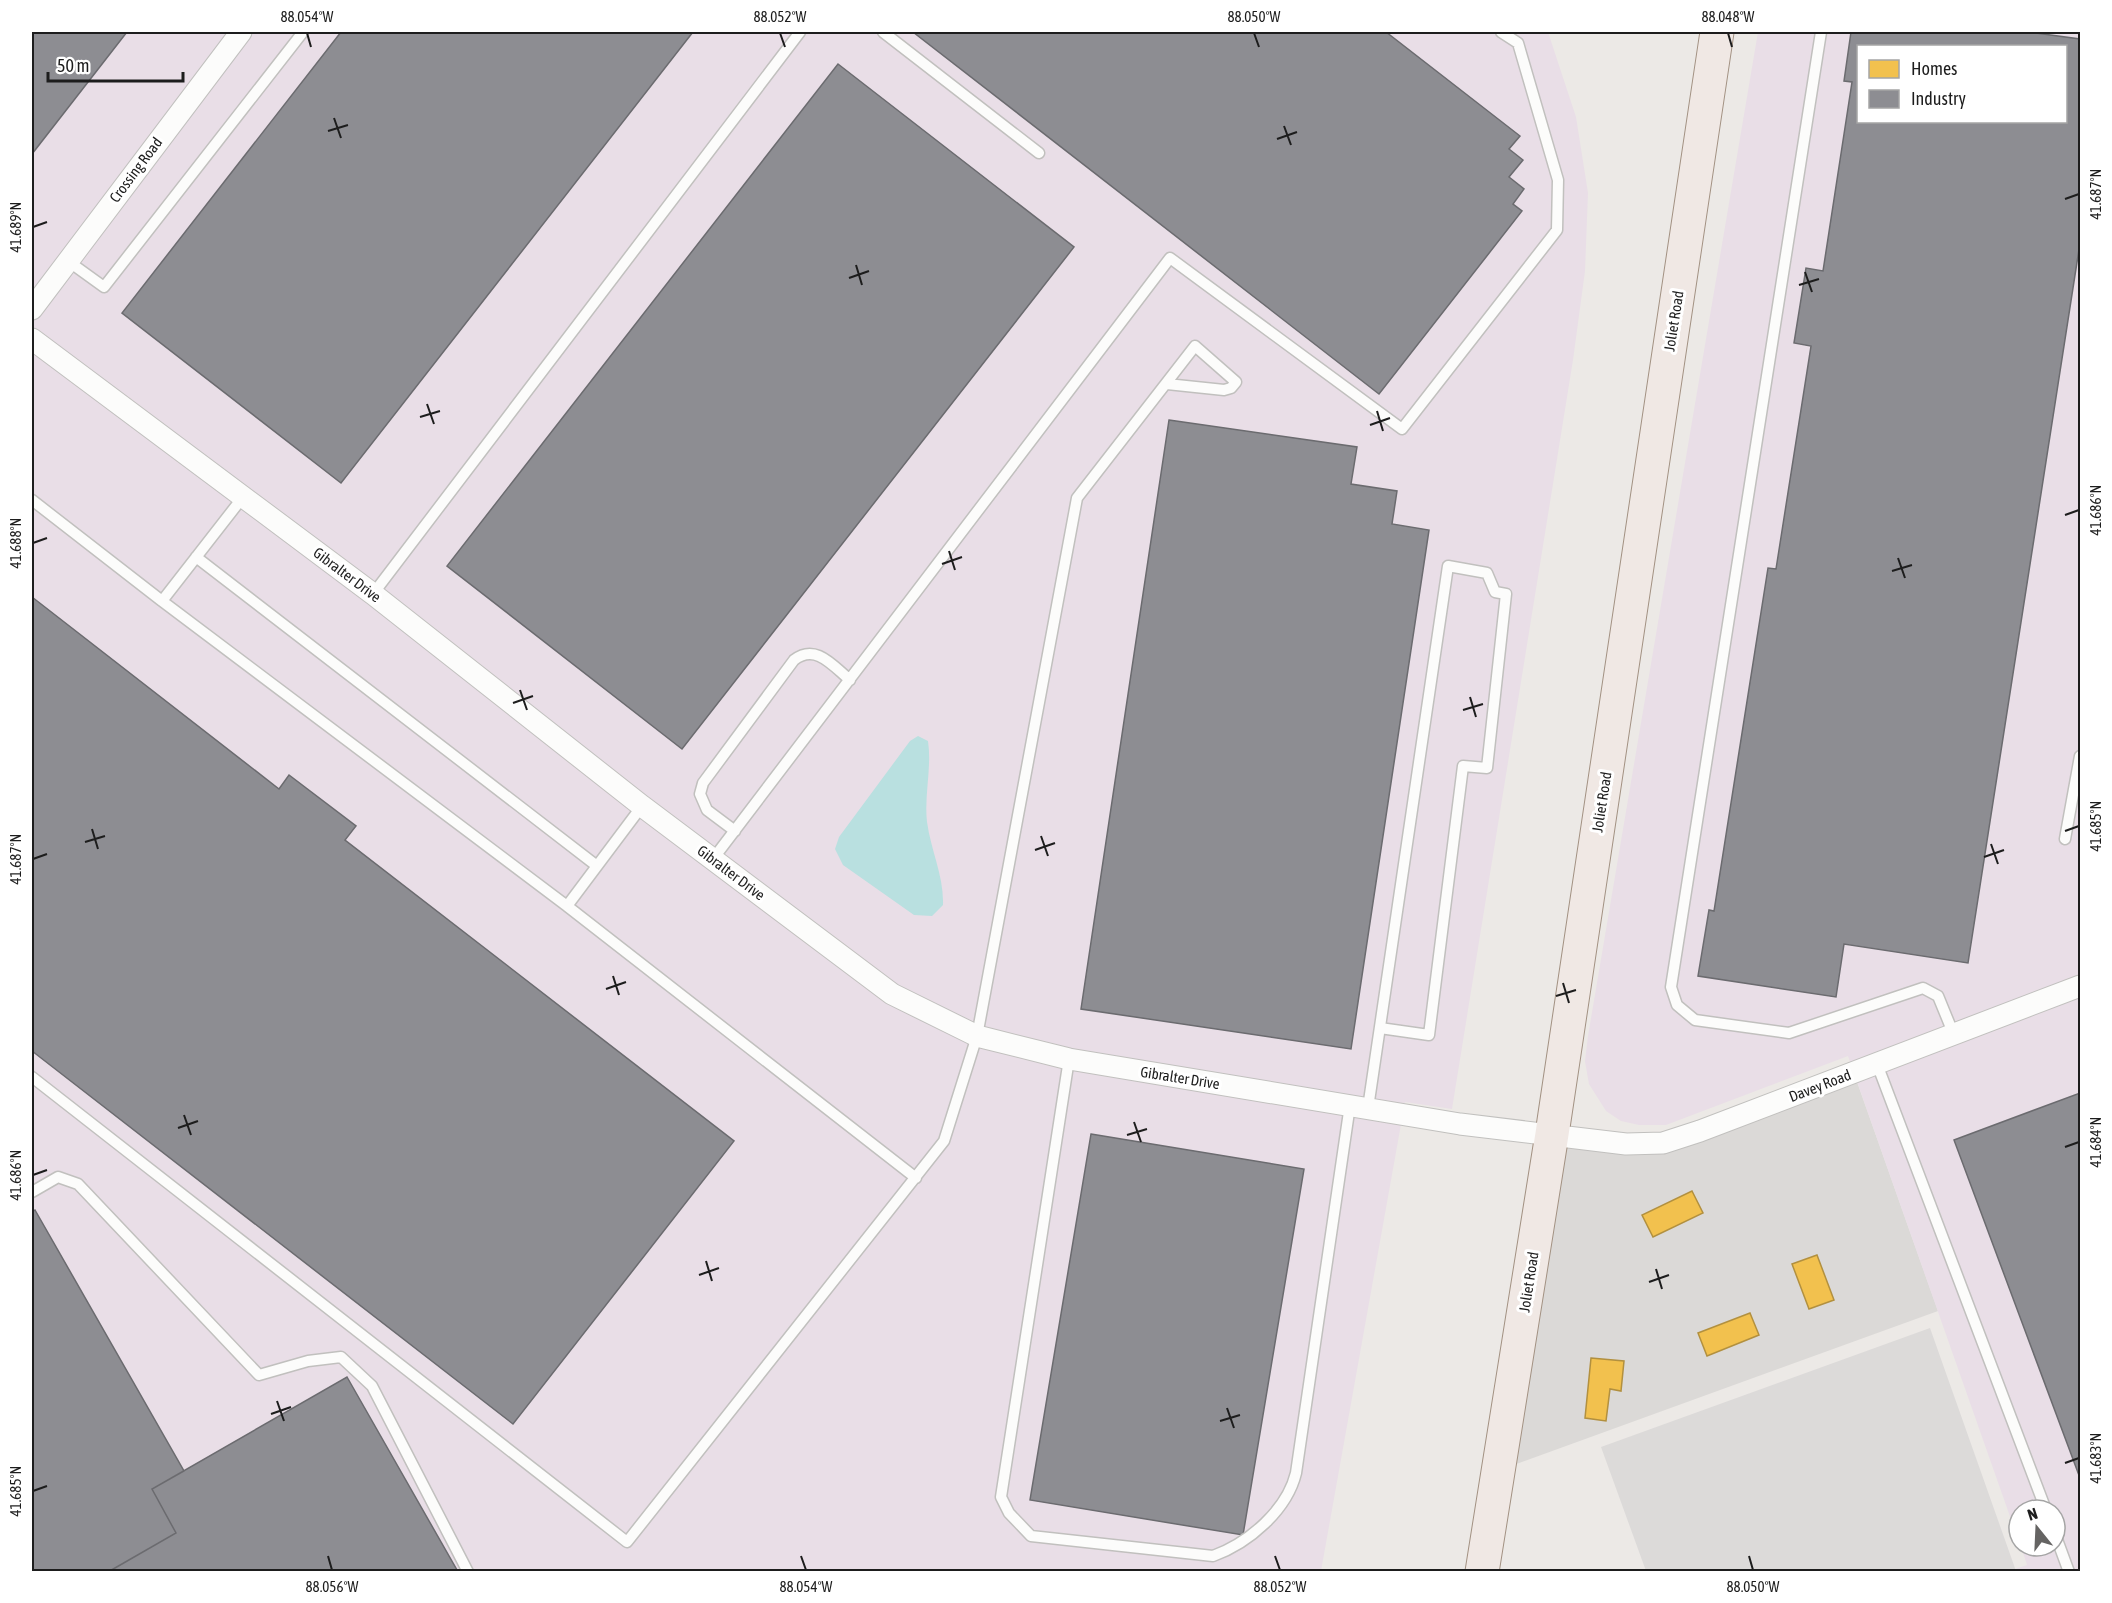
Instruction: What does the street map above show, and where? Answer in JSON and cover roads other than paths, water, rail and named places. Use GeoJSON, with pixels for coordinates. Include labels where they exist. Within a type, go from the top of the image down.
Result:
{"type":"FeatureCollection","features":[{"type":"Feature","properties":{"kind":"main road","name":"Joliet Road"},"geometry":{"type":"LineString","coordinates":[[1482,1572],[1552,1134],[1718,32]]}},
{"type":"Feature","properties":{"kind":"street","name":"Crossing Road"},"geometry":{"type":"LineString","coordinates":[[32,309],[241,32]]}},
{"type":"Feature","properties":{"kind":"street","name":"Gibralter Drive"},"geometry":{"type":"LineString","coordinates":[[32,339],[373,594],[642,806],[892,994],[977,1036],[1069,1059],[1460,1124],[1552,1134]]}},
{"type":"Feature","properties":{"kind":"street","name":"Davey Road"},"geometry":{"type":"LineString","coordinates":[[1552,1134],[1626,1144],[1663,1143],[1700,1131],[2080,986]]}},
{"type":"Feature","properties":{"kind":"lane"},"geometry":{"type":"LineString","coordinates":[[68,261],[104,287],[303,32]]}},
{"type":"Feature","properties":{"kind":"lane"},"geometry":{"type":"LineString","coordinates":[[373,594],[800,32]]}},
{"type":"Feature","properties":{"kind":"lane"},"geometry":{"type":"LineString","coordinates":[[883,32],[1040,153]]}},
{"type":"Feature","properties":{"kind":"lane"},"geometry":{"type":"LineString","coordinates":[[713,860],[1170,258],[1402,429],[1557,230],[1558,180],[1518,43],[1501,32]]}},
{"type":"Feature","properties":{"kind":"lane"},"geometry":{"type":"LineString","coordinates":[[1821,32],[1671,987],[1677,1005],[1695,1020],[1789,1033],[1923,988],[1938,996],[1954,1035]]}},
{"type":"Feature","properties":{"kind":"lane"},"geometry":{"type":"LineString","coordinates":[[32,1077],[627,1542],[944,1142],[977,1036],[1077,498],[1195,346],[1236,382],[1231,388],[1224,390],[1167,384]]}},
{"type":"Feature","properties":{"kind":"lane"},"geometry":{"type":"LineString","coordinates":[[162,601],[243,497]]}},
{"type":"Feature","properties":{"kind":"lane"},"geometry":{"type":"LineString","coordinates":[[32,500],[162,601],[567,906],[916,1178]]}},
{"type":"Feature","properties":{"kind":"lane"},"geometry":{"type":"LineString","coordinates":[[196,557],[597,866]]}},
{"type":"Feature","properties":{"kind":"lane"},"geometry":{"type":"LineString","coordinates":[[1069,1059],[1001,1497],[1009,1513],[1031,1536],[1213,1556],[1226,1551],[1263,1524],[1285,1503],[1292,1489],[1359,1107],[1380,1028],[1448,566],[1487,573],[1496,592],[1506,594],[1487,768],[1464,766],[1429,1035],[1380,1028]]}},
{"type":"Feature","properties":{"kind":"lane"},"geometry":{"type":"LineString","coordinates":[[735,831],[706,810],[699,794],[703,783],[794,660],[808,652],[818,654],[850,680]]}},
{"type":"Feature","properties":{"kind":"lane"},"geometry":{"type":"LineString","coordinates":[[2065,839],[2080,756]]}},
{"type":"Feature","properties":{"kind":"lane"},"geometry":{"type":"LineString","coordinates":[[567,906],[642,806]]}},
{"type":"Feature","properties":{"kind":"lane"},"geometry":{"type":"LineString","coordinates":[[1877,1064],[2041,1498]]}},
{"type":"Feature","properties":{"kind":"lane"},"geometry":{"type":"LineString","coordinates":[[32,1192],[58,1177],[78,1184],[259,1375],[308,1361],[341,1358],[372,1386],[468,1572]]}},
{"type":"Feature","properties":{"kind":"water"},"geometry":{"type":"Polygon","coordinates":[[[918,736],[928,741],[927,822],[943,894],[943,905],[932,916],[914,915],[843,865],[835,849],[839,837],[910,741],[918,736]]]}}]}
